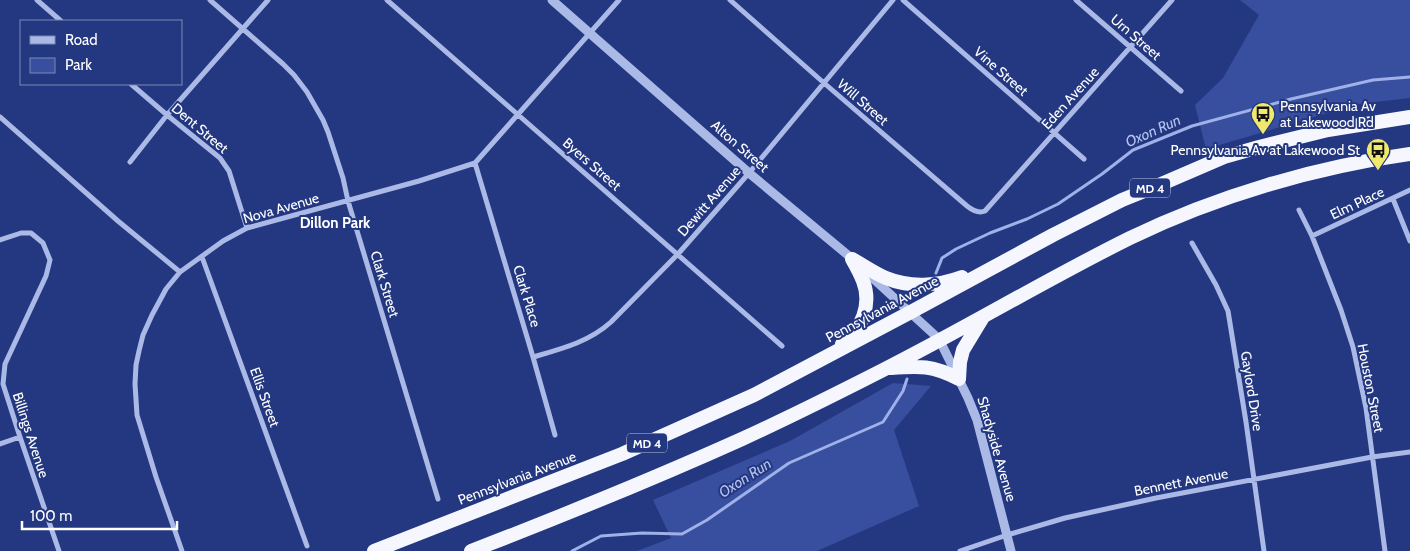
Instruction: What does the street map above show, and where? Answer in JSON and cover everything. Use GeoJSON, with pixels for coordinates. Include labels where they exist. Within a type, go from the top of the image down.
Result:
{"type":"FeatureCollection","features":[{"type":"Feature","properties":{"kind":"highway","name":"Pennsylvania Avenue"},"geometry":{"type":"LineString","coordinates":[[374,551],[622,454],[754,395],[1122,200],[1224,158],[1259,147],[1311,134],[1410,117]]}},
{"type":"Feature","properties":{"kind":"highway","name":"MD 4"},"geometry":{"type":"LineString","coordinates":[[471,551],[582,508],[745,438],[887,368],[1132,238],[1204,207],[1310,172],[1410,154]]}},
{"type":"Feature","properties":{"kind":"highway"},"geometry":{"type":"LineString","coordinates":[[852,259],[891,279],[906,284],[934,284],[954,281],[964,277],[997,259],[1053,235]]}},
{"type":"Feature","properties":{"kind":"highway"},"geometry":{"type":"LineString","coordinates":[[816,363],[850,338],[864,316],[867,304],[864,282],[852,259]]}},
{"type":"Feature","properties":{"kind":"highway"},"geometry":{"type":"LineString","coordinates":[[887,368],[942,370],[959,379],[963,350],[984,317]]}},
{"type":"Feature","properties":{"kind":"street"},"geometry":{"type":"LineString","coordinates":[[37,0],[60,20]]}},
{"type":"Feature","properties":{"kind":"street","name":"Clark Street"},"geometry":{"type":"LineString","coordinates":[[210,0],[284,64],[307,92],[323,120],[343,178],[348,201],[438,500]]}},
{"type":"Feature","properties":{"kind":"street"},"geometry":{"type":"LineString","coordinates":[[130,162],[167,116],[268,0]]}},
{"type":"Feature","properties":{"kind":"street","name":"Byers Street"},"geometry":{"type":"LineString","coordinates":[[387,0],[782,346]]}},
{"type":"Feature","properties":{"kind":"street","name":"Alton Street"},"geometry":{"type":"LineString","coordinates":[[552,0],[749,173],[852,259],[910,313]]}},
{"type":"Feature","properties":{"kind":"street"},"geometry":{"type":"LineString","coordinates":[[475,163],[619,0]]}},
{"type":"Feature","properties":{"kind":"street","name":"Will Street"},"geometry":{"type":"LineString","coordinates":[[730,0],[972,210],[978,212],[985,211]]}},
{"type":"Feature","properties":{"kind":"street","name":"Dewitt Avenue"},"geometry":{"type":"LineString","coordinates":[[533,357],[583,341],[602,330],[678,254],[749,173],[893,0]]}},
{"type":"Feature","properties":{"kind":"street","name":"Vine Street"},"geometry":{"type":"LineString","coordinates":[[903,0],[1084,159]]}},
{"type":"Feature","properties":{"kind":"street","name":"Urn Street"},"geometry":{"type":"LineString","coordinates":[[1076,0],[1181,91]]}},
{"type":"Feature","properties":{"kind":"street","name":"Eden Avenue"},"geometry":{"type":"LineString","coordinates":[[985,211],[1172,0]]}},
{"type":"Feature","properties":{"kind":"street","name":"Dent Street"},"geometry":{"type":"LineString","coordinates":[[132,85],[167,116],[220,158],[229,171],[247,228]]}},
{"type":"Feature","properties":{"kind":"street"},"geometry":{"type":"LineString","coordinates":[[0,117],[118,221],[180,272]]}},
{"type":"Feature","properties":{"kind":"street","name":"Nova Avenue"},"geometry":{"type":"LineString","coordinates":[[182,551],[151,460],[137,415],[135,400],[136,365],[143,335],[166,289],[180,272],[223,241],[247,228],[419,181],[475,163]]}},
{"type":"Feature","properties":{"kind":"street","name":"Clark Place"},"geometry":{"type":"LineString","coordinates":[[475,163],[555,435]]}},
{"type":"Feature","properties":{"kind":"street","name":"Elm Place"},"geometry":{"type":"LineString","coordinates":[[1312,236],[1410,190]]}},
{"type":"Feature","properties":{"kind":"street"},"geometry":{"type":"LineString","coordinates":[[1392,199],[1410,241]]}},
{"type":"Feature","properties":{"kind":"street","name":"Houston Street"},"geometry":{"type":"LineString","coordinates":[[1299,210],[1312,236],[1341,310],[1353,347],[1366,408],[1385,551]]}},
{"type":"Feature","properties":{"kind":"street","name":"Billings Avenue"},"geometry":{"type":"LineString","coordinates":[[0,240],[21,233],[31,233],[43,243],[50,260],[46,276],[5,364],[3,384],[60,551]]}},
{"type":"Feature","properties":{"kind":"street","name":"Gaylord Drive"},"geometry":{"type":"LineString","coordinates":[[1192,243],[1216,285],[1228,311],[1264,551]]}},
{"type":"Feature","properties":{"kind":"street","name":"Ellis Street"},"geometry":{"type":"LineString","coordinates":[[202,257],[307,546]]}},
{"type":"Feature","properties":{"kind":"street","name":"Shadyside Avenue"},"geometry":{"type":"LineString","coordinates":[[910,313],[939,339],[977,420],[1011,551]]}},
{"type":"Feature","properties":{"kind":"street"},"geometry":{"type":"LineString","coordinates":[[0,444],[20,437]]}},
{"type":"Feature","properties":{"kind":"street","name":"Bennett Avenue"},"geometry":{"type":"LineString","coordinates":[[960,551],[1065,518],[1254,479],[1372,457],[1410,452]]}},
{"type":"Feature","properties":{"kind":"green space"},"geometry":{"type":"Polygon","coordinates":[[[1240,0],[1410,0],[1410,98],[1358,104],[1206,149],[1195,105],[1223,78],[1259,15],[1240,0]]]}},
{"type":"Feature","properties":{"kind":"green space"},"geometry":{"type":"Polygon","coordinates":[[[893,383],[931,386],[894,430],[919,506],[817,551],[637,551],[671,538],[653,500],[790,441],[893,383]]]}},
{"type":"Feature","properties":{"kind":"waterway","name":"Oxon Run"},"geometry":{"type":"LineString","coordinates":[[936,273],[942,258],[956,249],[1058,204],[1133,150],[1192,126],[1291,99],[1373,80],[1410,77]]}},
{"type":"Feature","properties":{"kind":"waterway","name":"Oxon Run"},"geometry":{"type":"LineString","coordinates":[[572,551],[601,536],[642,533],[682,534],[707,520],[789,463],[883,422],[903,391],[907,379]]}},
{"type":"Feature","properties":{"kind":"place","name":"Pennsylvania Av at Lakewood Rd"},"geometry":{"type":"Point","coordinates":[1263,135]}},
{"type":"Feature","properties":{"kind":"place","name":"Pennsylvania Av at Lakewood St"},"geometry":{"type":"Point","coordinates":[1378,171]}},
{"type":"Feature","properties":{"kind":"district","name":"Dillon Park"},"geometry":{"type":"Point","coordinates":[335,223]}}]}
